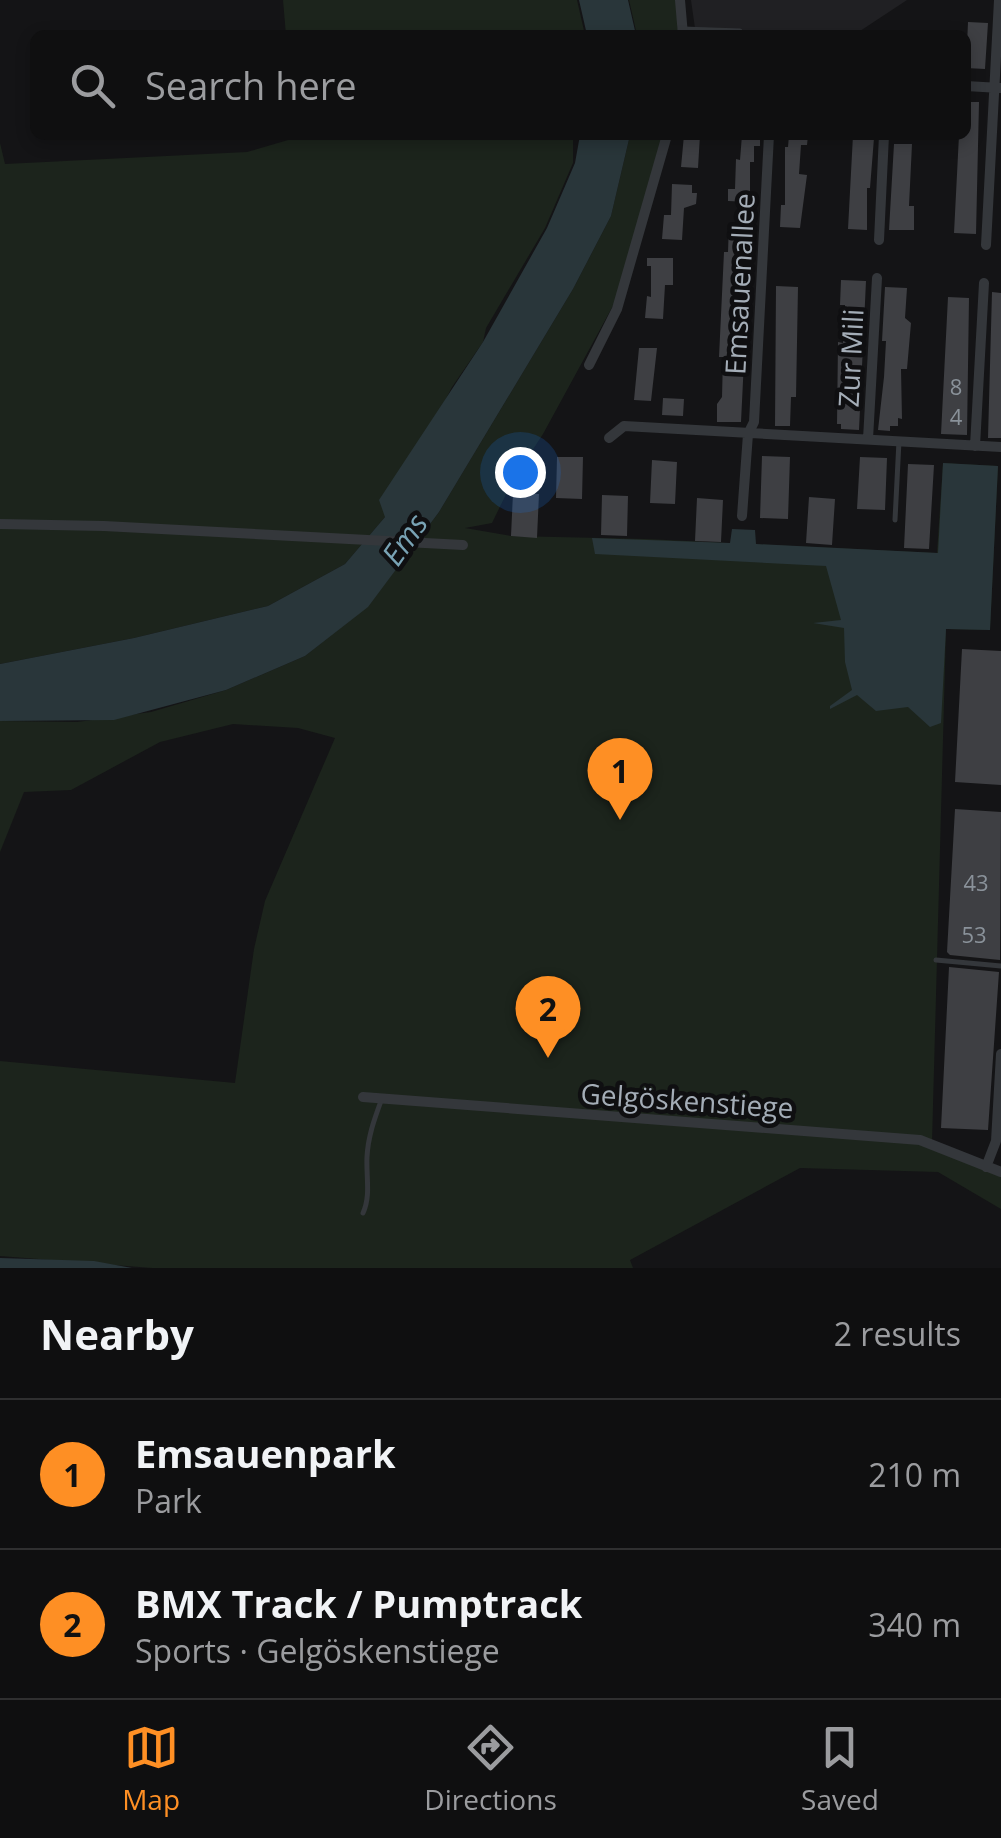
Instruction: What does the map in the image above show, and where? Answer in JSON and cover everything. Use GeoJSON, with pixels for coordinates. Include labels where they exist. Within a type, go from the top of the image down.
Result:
{"type":"FeatureCollection","features":[{"type":"Feature","properties":{"kind":"street"},"geometry":{"type":"LineString","coordinates":[[680,0],[683,30]]}},
{"type":"Feature","properties":{"kind":"street"},"geometry":{"type":"LineString","coordinates":[[986,245],[998,88],[999,0]]}},
{"type":"Feature","properties":{"kind":"street"},"geometry":{"type":"LineString","coordinates":[[971,86],[998,88]]}},
{"type":"Feature","properties":{"kind":"street"},"geometry":{"type":"LineString","coordinates":[[590,365],[617,309],[667,140]]}},
{"type":"Feature","properties":{"kind":"street","name":"Emsauenallee"},"geometry":{"type":"LineString","coordinates":[[742,516],[748,434],[754,422],[769,140]]}},
{"type":"Feature","properties":{"kind":"street"},"geometry":{"type":"LineString","coordinates":[[879,240],[884,140]]}},
{"type":"Feature","properties":{"kind":"street","name":"Zur Mili"},"geometry":{"type":"LineString","coordinates":[[868,439],[876,278]]}},
{"type":"Feature","properties":{"kind":"street"},"geometry":{"type":"LineString","coordinates":[[975,446],[984,283]]}},
{"type":"Feature","properties":{"kind":"street"},"geometry":{"type":"LineString","coordinates":[[609,438],[624,426],[1001,446]]}},
{"type":"Feature","properties":{"kind":"street"},"geometry":{"type":"LineString","coordinates":[[0,524],[463,546]]}},
{"type":"Feature","properties":{"kind":"street"},"geometry":{"type":"LineString","coordinates":[[986,1167],[996,1141],[1001,1054]]}},
{"type":"Feature","properties":{"kind":"street","name":"Gelgöskenstiege"},"geometry":{"type":"LineString","coordinates":[[362,1097],[920,1140],[1001,1172]]}},
{"type":"Feature","properties":{"kind":"lane"},"geometry":{"type":"LineString","coordinates":[[895,520],[898,441]]}},
{"type":"Feature","properties":{"kind":"lane"},"geometry":{"type":"LineString","coordinates":[[936,960],[1001,966]]}},
{"type":"Feature","properties":{"kind":"lane"},"geometry":{"type":"LineString","coordinates":[[362,1214],[368,1203],[371,1129],[382,1098]]}},
{"type":"Feature","properties":{"kind":"shaded area"},"geometry":{"type":"Polygon","coordinates":[[[283,0],[577,0],[584,30],[286,30],[283,0]]]}},
{"type":"Feature","properties":{"kind":"shaded area"},"geometry":{"type":"Polygon","coordinates":[[[629,0],[676,0],[679,30],[636,30],[629,0]]]}},
{"type":"Feature","properties":{"kind":"shaded area"},"geometry":{"type":"Polygon","coordinates":[[[691,0],[907,0],[862,30],[695,30],[691,0]]]}},
{"type":"Feature","properties":{"kind":"shaded area"},"geometry":{"type":"Polygon","coordinates":[[[288,140],[573,140],[573,163],[545,228],[486,328],[483,342],[452,387],[385,517],[345,564],[268,606],[0,664],[0,143],[5,164],[247,152],[288,140]]]}},
{"type":"Feature","properties":{"kind":"shaded area"},"geometry":{"type":"Polygon","coordinates":[[[629,140],[663,140],[615,302],[492,523],[465,528],[511,536],[937,553],[943,463],[998,466],[990,630],[946,629],[932,1142],[1001,1177],[1001,1209],[938,1172],[800,1168],[630,1260],[633,1268],[152,1268],[0,1256],[0,1061],[235,1083],[254,949],[265,901],[335,738],[298,728],[233,724],[160,742],[71,790],[24,792],[0,852],[0,721],[77,722],[151,712],[226,690],[305,656],[368,606],[439,512],[573,289],[611,216],[629,140]]]}},
{"type":"Feature","properties":{"kind":"water"},"geometry":{"type":"Polygon","coordinates":[[[579,0],[628,0],[635,30],[586,30],[579,0]]]}},
{"type":"Feature","properties":{"kind":"water","name":"Ems"},"geometry":{"type":"Polygon","coordinates":[[[579,140],[629,140],[611,216],[573,289],[439,512],[368,607],[305,656],[226,690],[114,720],[0,721],[0,664],[268,606],[345,564],[385,517],[379,500],[483,342],[547,228],[575,163],[579,140]]]}},
{"type":"Feature","properties":{"kind":"water"},"geometry":{"type":"Polygon","coordinates":[[[943,463],[998,466],[990,630],[946,629],[941,723],[930,727],[908,707],[876,711],[857,695],[830,709],[852,690],[845,662],[844,628],[813,623],[841,620],[826,566],[595,554],[592,538],[730,543],[732,529],[755,530],[756,544],[938,553],[943,463]]]}},
{"type":"Feature","properties":{"kind":"water"},"geometry":{"type":"Polygon","coordinates":[[[0,1258],[94,1261],[132,1268],[0,1268],[0,1258]]]}},
{"type":"Feature","properties":{"kind":"building"},"geometry":{"type":"Polygon","coordinates":[[[968,22],[988,23],[985,69],[971,68],[971,30],[968,30],[968,22]]]}},
{"type":"Feature","properties":{"kind":"building"},"geometry":{"type":"Polygon","coordinates":[[[971,102],[979,102],[976,234],[954,233],[959,140],[971,140],[971,102]]]}},
{"type":"Feature","properties":{"kind":"building"},"geometry":{"type":"Polygon","coordinates":[[[684,140],[700,140],[698,168],[681,167],[684,140]]]}},
{"type":"Feature","properties":{"kind":"building"},"geometry":{"type":"Polygon","coordinates":[[[742,140],[760,140],[760,146],[754,146],[754,162],[750,162],[750,202],[728,201],[728,189],[735,189],[736,159],[740,160],[742,140]]]}},
{"type":"Feature","properties":{"kind":"building"},"geometry":{"type":"Polygon","coordinates":[[[789,140],[808,140],[807,145],[801,145],[799,174],[807,175],[800,228],[780,227],[789,140]]]}},
{"type":"Feature","properties":{"kind":"building"},"geometry":{"type":"Polygon","coordinates":[[[853,140],[874,140],[867,188],[867,230],[848,229],[853,140]]]}},
{"type":"Feature","properties":{"kind":"building"},"geometry":{"type":"Polygon","coordinates":[[[894,144],[912,144],[909,206],[914,206],[914,230],[889,230],[894,144]]]}},
{"type":"Feature","properties":{"kind":"building"},"geometry":{"type":"Polygon","coordinates":[[[672,184],[692,185],[692,193],[697,193],[696,204],[684,208],[682,240],[662,239],[664,215],[671,215],[672,184]]]}},
{"type":"Feature","properties":{"kind":"building"},"geometry":{"type":"Polygon","coordinates":[[[729,224],[749,225],[748,301],[742,300],[740,340],[745,340],[741,422],[717,422],[717,404],[722,397],[723,357],[719,357],[729,224]]]}},
{"type":"Feature","properties":{"kind":"building"},"geometry":{"type":"Polygon","coordinates":[[[647,258],[673,258],[673,285],[665,285],[663,319],[645,318],[647,296],[651,297],[651,266],[647,266],[647,258]]]}},
{"type":"Feature","properties":{"kind":"building"},"geometry":{"type":"Polygon","coordinates":[[[841,280],[866,281],[859,430],[841,429],[841,424],[837,424],[838,342],[843,343],[845,305],[840,305],[841,280]]]}},
{"type":"Feature","properties":{"kind":"building"},"geometry":{"type":"Polygon","coordinates":[[[776,286],[798,287],[796,397],[791,397],[790,426],[775,426],[776,286]]]}},
{"type":"Feature","properties":{"kind":"building"},"geometry":{"type":"Polygon","coordinates":[[[885,287],[907,288],[905,318],[911,323],[907,369],[901,369],[902,419],[898,418],[898,426],[890,426],[890,431],[878,430],[886,341],[882,341],[885,287]]]}},
{"type":"Feature","properties":{"kind":"building"},"geometry":{"type":"Polygon","coordinates":[[[992,292],[1001,293],[1001,438],[988,438],[992,292]]]}},
{"type":"Feature","properties":{"kind":"building"},"geometry":{"type":"Polygon","coordinates":[[[948,297],[969,298],[967,435],[941,434],[948,297]]]}},
{"type":"Feature","properties":{"kind":"building"},"geometry":{"type":"Polygon","coordinates":[[[639,348],[657,348],[651,401],[634,400],[639,348]]]}},
{"type":"Feature","properties":{"kind":"building"},"geometry":{"type":"Polygon","coordinates":[[[663,398],[684,399],[683,416],[662,415],[663,398]]]}},
{"type":"Feature","properties":{"kind":"building"},"geometry":{"type":"Polygon","coordinates":[[[762,456],[790,457],[788,519],[760,518],[762,456]]]}},
{"type":"Feature","properties":{"kind":"building"},"geometry":{"type":"Polygon","coordinates":[[[557,457],[583,457],[582,499],[556,498],[557,457]]]}},
{"type":"Feature","properties":{"kind":"building"},"geometry":{"type":"Polygon","coordinates":[[[860,457],[887,458],[885,510],[857,509],[860,457]]]}},
{"type":"Feature","properties":{"kind":"building"},"geometry":{"type":"Polygon","coordinates":[[[652,460],[677,462],[675,504],[650,503],[652,460]]]}},
{"type":"Feature","properties":{"kind":"building"},"geometry":{"type":"Polygon","coordinates":[[[908,464],[934,465],[929,549],[904,548],[908,464]]]}},
{"type":"Feature","properties":{"kind":"building"},"geometry":{"type":"Polygon","coordinates":[[[513,493],[539,494],[537,538],[511,536],[513,493]]]}},
{"type":"Feature","properties":{"kind":"building"},"geometry":{"type":"Polygon","coordinates":[[[602,495],[628,496],[627,536],[601,535],[602,495]]]}},
{"type":"Feature","properties":{"kind":"building"},"geometry":{"type":"Polygon","coordinates":[[[809,497],[835,499],[832,545],[806,543],[809,497]]]}},
{"type":"Feature","properties":{"kind":"building"},"geometry":{"type":"Polygon","coordinates":[[[697,498],[723,500],[721,542],[695,541],[697,498]]]}},
{"type":"Feature","properties":{"kind":"building"},"geometry":{"type":"Polygon","coordinates":[[[962,649],[1001,651],[1001,785],[955,782],[962,649]]]}},
{"type":"Feature","properties":{"kind":"building"},"geometry":{"type":"Polygon","coordinates":[[[955,809],[1001,812],[1000,960],[947,952],[955,809]]]}},
{"type":"Feature","properties":{"kind":"building"},"geometry":{"type":"Polygon","coordinates":[[[949,967],[999,972],[988,1130],[941,1128],[949,967]]]}},
{"type":"Feature","properties":{"kind":"place","name":"Emsauenpark"},"geometry":{"type":"Point","coordinates":[620,820]}},
{"type":"Feature","properties":{"kind":"place","name":"BMX Track / Pumptrack"},"geometry":{"type":"Point","coordinates":[548,1058]}}]}
